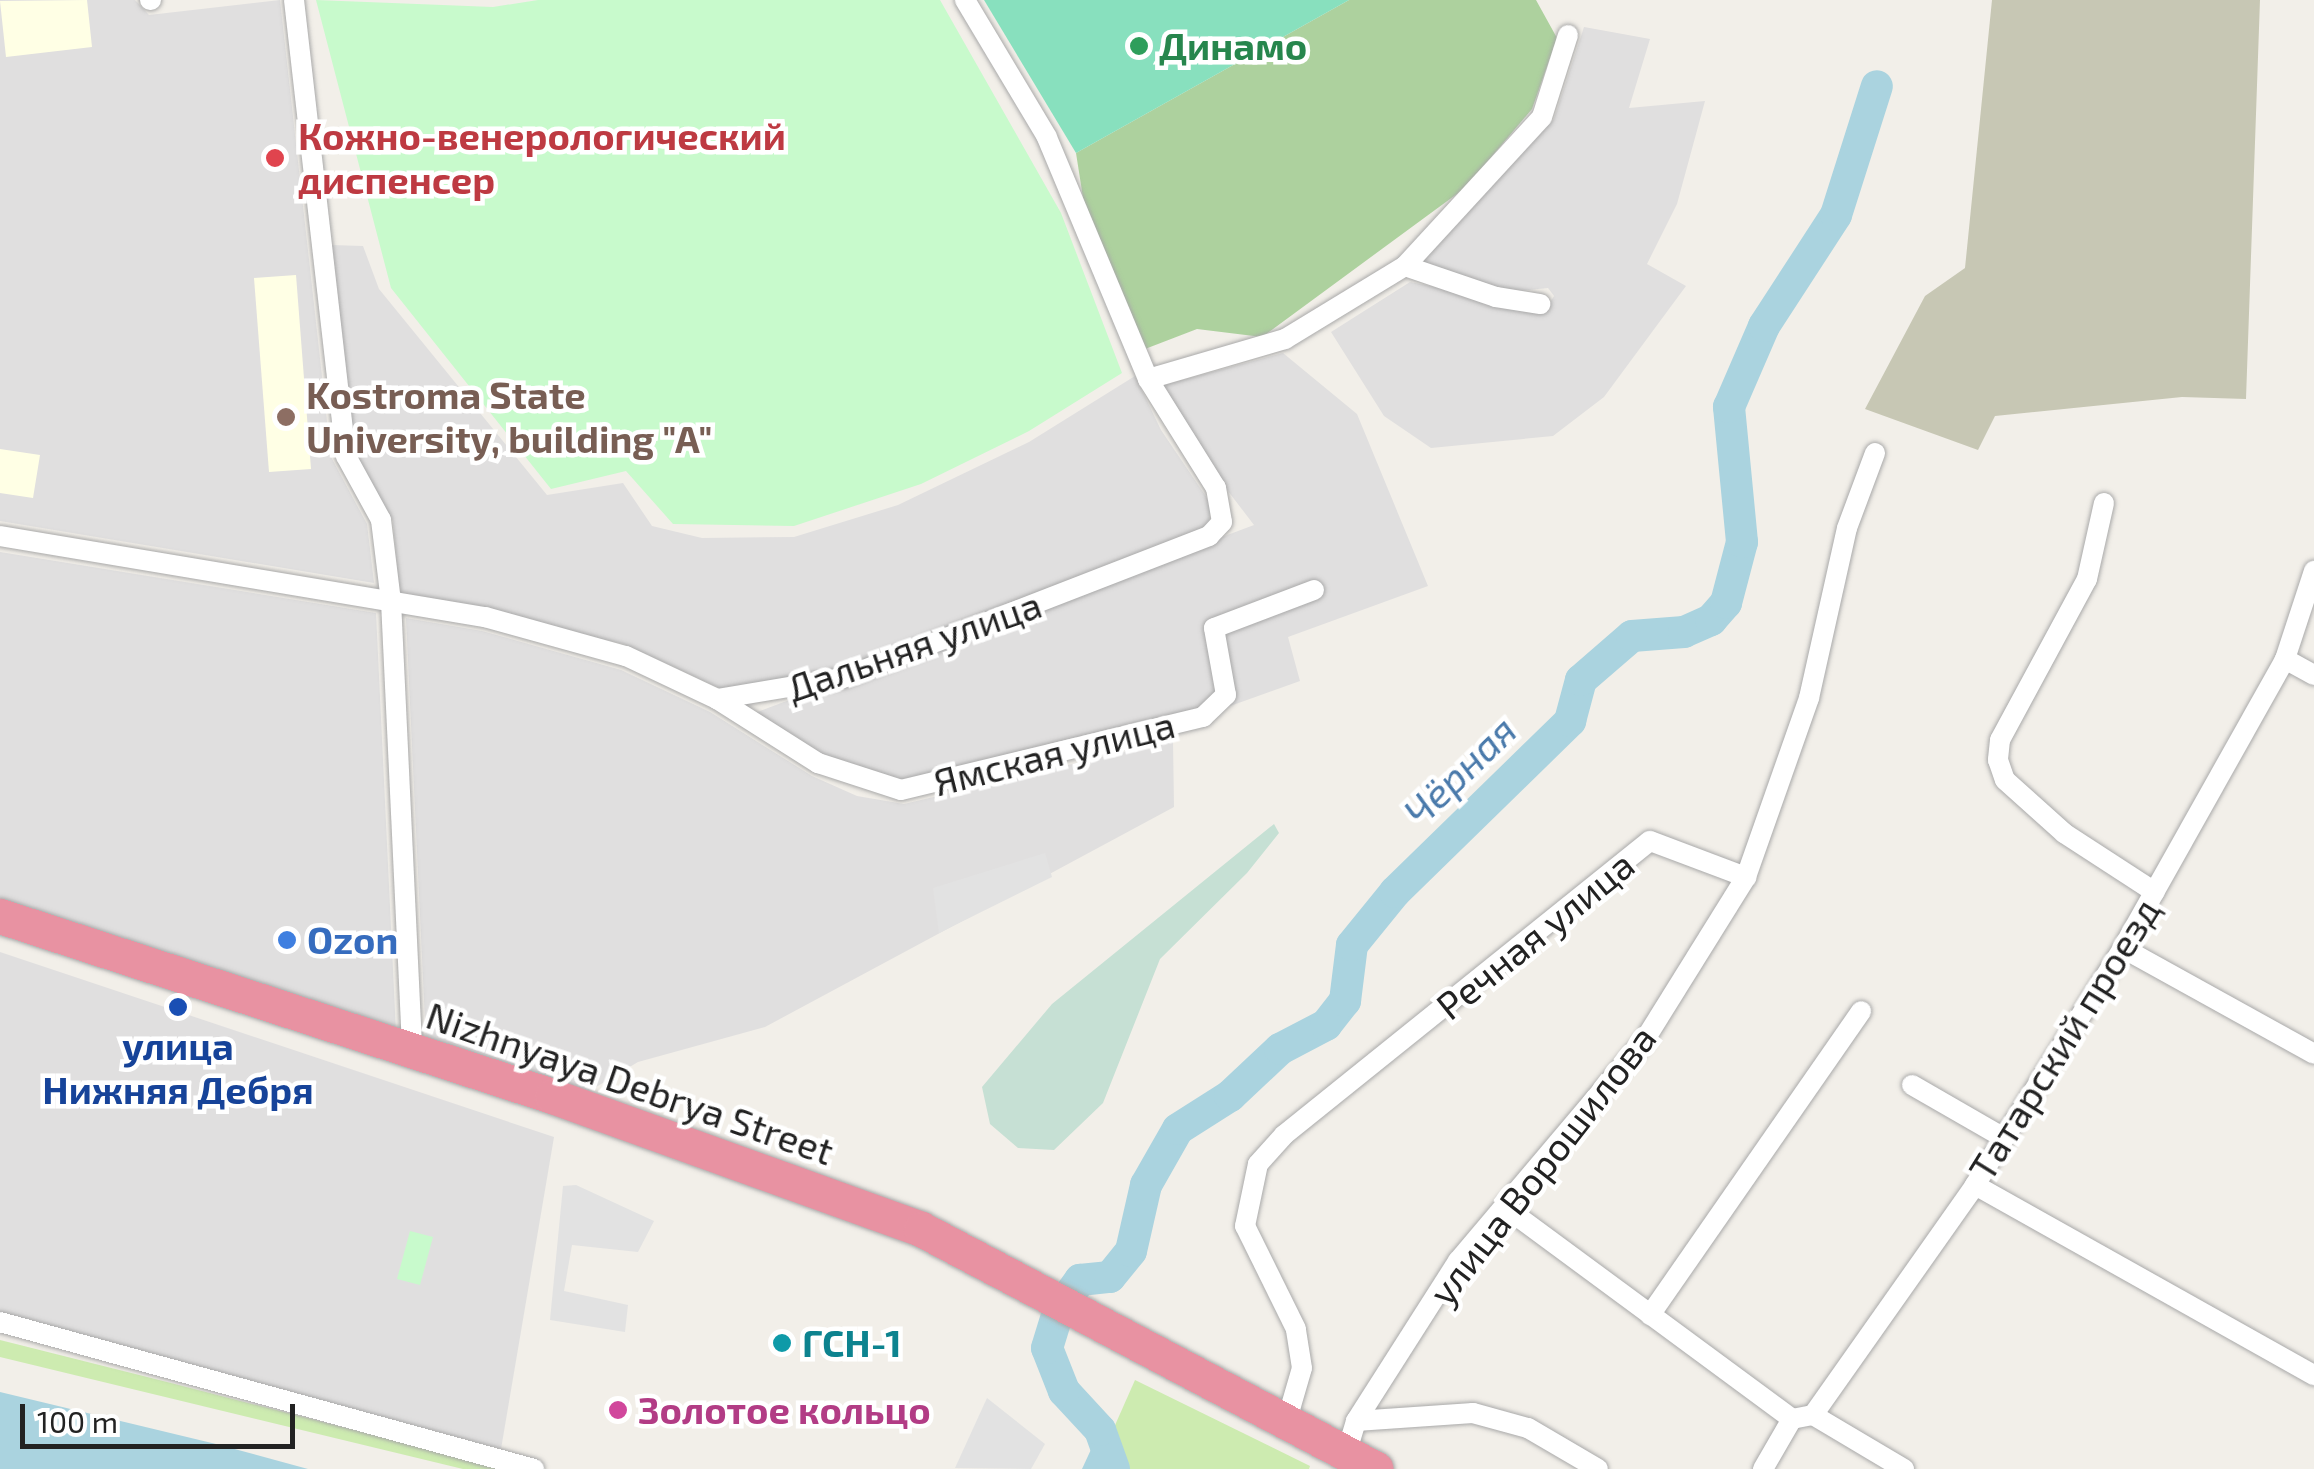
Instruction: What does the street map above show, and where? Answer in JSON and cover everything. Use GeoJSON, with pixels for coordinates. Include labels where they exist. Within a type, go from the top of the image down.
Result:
{"type":"FeatureCollection","features":[{"type":"Feature","properties":{"kind":"highway","name":"Nizhnyaya Debrya Street"},"geometry":{"type":"LineString","coordinates":[[0,916],[552,1096],[921,1229],[1286,1423],[1355,1454]]}},
{"type":"Feature","properties":{"kind":"street"},"geometry":{"type":"LineString","coordinates":[[294,0],[346,456],[382,520],[390,601],[412,1053]]}},
{"type":"Feature","properties":{"kind":"street","name":"Дальняя улица"},"geometry":{"type":"LineString","coordinates":[[717,699],[842,678],[1209,536],[1222,522],[1224,506],[1148,379],[1047,137],[966,0]]}},
{"type":"Feature","properties":{"kind":"street"},"geometry":{"type":"LineString","coordinates":[[1148,379],[1285,340],[1406,266],[1542,117],[1568,36]]}},
{"type":"Feature","properties":{"kind":"street"},"geometry":{"type":"LineString","coordinates":[[1406,266],[1496,297],[1540,304]]}},
{"type":"Feature","properties":{"kind":"street"},"geometry":{"type":"LineString","coordinates":[[1746,877],[1809,698],[1847,528],[1875,452]]}},
{"type":"Feature","properties":{"kind":"street"},"geometry":{"type":"LineString","coordinates":[[2104,503],[2087,579],[2000,740],[1998,760],[2005,780],[2064,833],[2155,892]]}},
{"type":"Feature","properties":{"kind":"street"},"geometry":{"type":"LineString","coordinates":[[0,536],[485,616],[626,656],[717,699]]}},
{"type":"Feature","properties":{"kind":"street","name":"Татарский проезд"},"geometry":{"type":"LineString","coordinates":[[1763,1469],[1975,1186],[2123,948],[2285,659],[2314,571]]}},
{"type":"Feature","properties":{"kind":"street","name":"Ямская улица"},"geometry":{"type":"LineString","coordinates":[[717,699],[818,763],[900,790],[1203,717],[1226,695],[1214,628],[1314,590]]}},
{"type":"Feature","properties":{"kind":"street"},"geometry":{"type":"LineString","coordinates":[[2285,659],[2314,675]]}},
{"type":"Feature","properties":{"kind":"street","name":"Речная улица"},"geometry":{"type":"LineString","coordinates":[[1286,1423],[1302,1368],[1296,1329],[1246,1226],[1258,1164],[1284,1135],[1650,841],[1746,877]]}},
{"type":"Feature","properties":{"kind":"street","name":"улица Ворошилова"},"geometry":{"type":"LineString","coordinates":[[1355,1454],[1458,1261],[1644,1041],[1746,877]]}},
{"type":"Feature","properties":{"kind":"street"},"geometry":{"type":"LineString","coordinates":[[2123,948],[2314,1054]]}},
{"type":"Feature","properties":{"kind":"street"},"geometry":{"type":"LineString","coordinates":[[1650,1314],[1861,1011]]}},
{"type":"Feature","properties":{"kind":"street"},"geometry":{"type":"LineString","coordinates":[[1912,1085],[2004,1138]]}},
{"type":"Feature","properties":{"kind":"street"},"geometry":{"type":"LineString","coordinates":[[1975,1186],[2314,1375]]}},
{"type":"Feature","properties":{"kind":"street"},"geometry":{"type":"LineString","coordinates":[[1506,1208],[1650,1314],[1802,1417],[1904,1469]]}},
{"type":"Feature","properties":{"kind":"street"},"geometry":{"type":"LineString","coordinates":[[0,1322],[534,1469]]}},
{"type":"Feature","properties":{"kind":"street"},"geometry":{"type":"LineString","coordinates":[[1355,1454],[1473,1413],[1528,1428],[1598,1469]]}},
{"type":"Feature","properties":{"kind":"shaded area"},"geometry":{"type":"Polygon","coordinates":[[[0,0],[135,0],[149,15],[280,0],[331,457],[367,524],[374,583],[0,521],[0,0]]]}},
{"type":"Feature","properties":{"kind":"shaded area"},"geometry":{"type":"Polygon","coordinates":[[[87,0],[92,47],[6,57],[0,1],[87,0]]]}},
{"type":"Feature","properties":{"kind":"shaded area"},"geometry":{"type":"Polygon","coordinates":[[[1992,0],[2260,0],[2246,399],[2182,397],[1995,416],[1978,450],[1865,409],[1925,296],[1965,268],[1992,0]]]}},
{"type":"Feature","properties":{"kind":"shaded area"},"geometry":{"type":"Polygon","coordinates":[[[1584,27],[1650,39],[1629,108],[1705,101],[1677,204],[1647,264],[1686,286],[1604,397],[1553,436],[1431,448],[1384,416],[1331,332],[1410,282],[1546,309],[1554,296],[1548,288],[1492,294],[1422,262],[1554,119],[1584,27]]]}},
{"type":"Feature","properties":{"kind":"shaded area"},"geometry":{"type":"Polygon","coordinates":[[[331,245],[363,246],[379,289],[547,495],[623,483],[652,526],[702,538],[794,537],[898,505],[1029,442],[1135,376],[1161,430],[1211,504],[1209,523],[1187,541],[827,674],[770,688],[719,688],[624,644],[399,593],[393,521],[353,451],[331,245]]]}},
{"type":"Feature","properties":{"kind":"shaded area","name":"Kostroma State University, building \"A\""},"geometry":{"type":"Polygon","coordinates":[[[296,275],[311,469],[269,472],[254,278],[296,275]]]}},
{"type":"Feature","properties":{"kind":"shaded area"},"geometry":{"type":"Polygon","coordinates":[[[1283,353],[1357,414],[1428,586],[1288,637],[1300,681],[1194,719],[916,785],[814,752],[752,714],[1254,525],[1192,444],[1160,386],[1283,353]]]}},
{"type":"Feature","properties":{"kind":"shaded area"},"geometry":{"type":"Polygon","coordinates":[[[0,449],[40,455],[33,498],[0,493],[0,449]]]}},
{"type":"Feature","properties":{"kind":"shaded area"},"geometry":{"type":"Polygon","coordinates":[[[0,552],[376,613],[396,1033],[0,900],[0,552]]]}},
{"type":"Feature","properties":{"kind":"shaded area"},"geometry":{"type":"Polygon","coordinates":[[[406,618],[482,631],[621,670],[710,712],[812,776],[857,796],[904,804],[1173,740],[1174,807],[765,1027],[638,1062],[586,1093],[426,1042],[406,618]]]}},
{"type":"Feature","properties":{"kind":"shaded area"},"geometry":{"type":"Polygon","coordinates":[[[1274,824],[1279,833],[1247,873],[1160,959],[1103,1103],[1054,1150],[1018,1148],[990,1124],[982,1087],[1052,1004],[1274,824]]]}},
{"type":"Feature","properties":{"kind":"shaded area"},"geometry":{"type":"Polygon","coordinates":[[[1045,853],[1052,877],[939,933],[933,888],[1045,853]]]}},
{"type":"Feature","properties":{"kind":"shaded area"},"geometry":{"type":"Polygon","coordinates":[[[0,952],[554,1137],[501,1449],[0,1313],[0,952]]]}},
{"type":"Feature","properties":{"kind":"shaded area"},"geometry":{"type":"Polygon","coordinates":[[[576,1185],[654,1221],[638,1252],[572,1245],[564,1291],[628,1305],[625,1332],[550,1320],[563,1186],[576,1185]]]}},
{"type":"Feature","properties":{"kind":"shaded area"},"geometry":{"type":"Polygon","coordinates":[[[987,1398],[1045,1444],[1031,1469],[955,1468],[987,1398]]]}},
{"type":"Feature","properties":{"kind":"green space"},"geometry":{"type":"Polygon","coordinates":[[[316,0],[493,7],[538,0],[940,0],[1061,213],[1122,373],[1029,431],[921,484],[794,526],[673,524],[626,471],[551,489],[391,288],[316,0]]]}},
{"type":"Feature","properties":{"kind":"green space","name":"Динамо"},"geometry":{"type":"Polygon","coordinates":[[[984,0],[1349,0],[1076,153],[984,0]]]}},
{"type":"Feature","properties":{"kind":"green space"},"geometry":{"type":"Polygon","coordinates":[[[1349,0],[1536,0],[1557,38],[1532,109],[1465,188],[1262,337],[1197,329],[1145,349],[1084,204],[1076,153],[1349,0]]]}},
{"type":"Feature","properties":{"kind":"green space"},"geometry":{"type":"Polygon","coordinates":[[[410,1231],[433,1237],[420,1285],[397,1279],[410,1231]]]}},
{"type":"Feature","properties":{"kind":"green space"},"geometry":{"type":"Polygon","coordinates":[[[0,1340],[505,1469],[463,1469],[0,1357],[0,1340]]]}},
{"type":"Feature","properties":{"kind":"green space"},"geometry":{"type":"Polygon","coordinates":[[[1135,1380],[1310,1466],[1309,1469],[1121,1469],[1112,1432],[1135,1380]]]}},
{"type":"Feature","properties":{"kind":"water"},"geometry":{"type":"Polygon","coordinates":[[[0,1392],[216,1444],[308,1469],[0,1469],[0,1392]]]}},
{"type":"Feature","properties":{"kind":"water"},"geometry":{"type":"Polygon","coordinates":[[[1100,1430],[1112,1432],[1121,1469],[1082,1469],[1100,1430]]]}},
{"type":"Feature","properties":{"kind":"waterway","name":"Чёрная"},"geometry":{"type":"LineString","coordinates":[[1114,1469],[1100,1430],[1064,1391],[1047,1348],[1059,1309],[1080,1280],[1110,1277],[1131,1251],[1146,1185],[1178,1129],[1230,1096],[1280,1049],[1326,1025],[1345,1001],[1352,945],[1395,892],[1570,721],[1581,680],[1632,636],[1684,632],[1711,620],[1726,603],[1742,542],[1729,407],[1764,326],[1836,215],[1877,86]]}},
{"type":"Feature","properties":{"kind":"place","name":"Динамо"},"geometry":{"type":"Point","coordinates":[1139,46]}},
{"type":"Feature","properties":{"kind":"place","name":"Кожно-венерологический диспенсер"},"geometry":{"type":"Point","coordinates":[275,158]}},
{"type":"Feature","properties":{"kind":"place","name":"Kostroma State University, building \"A\""},"geometry":{"type":"Point","coordinates":[286,417]}},
{"type":"Feature","properties":{"kind":"place","name":"Ozon"},"geometry":{"type":"Point","coordinates":[287,940]}},
{"type":"Feature","properties":{"kind":"place","name":"улица Нижняя Дебря"},"geometry":{"type":"Point","coordinates":[178,1007]}},
{"type":"Feature","properties":{"kind":"place","name":"ГСН-1"},"geometry":{"type":"Point","coordinates":[782,1343]}},
{"type":"Feature","properties":{"kind":"place","name":"Золотое кольцо"},"geometry":{"type":"Point","coordinates":[618,1410]}}]}
